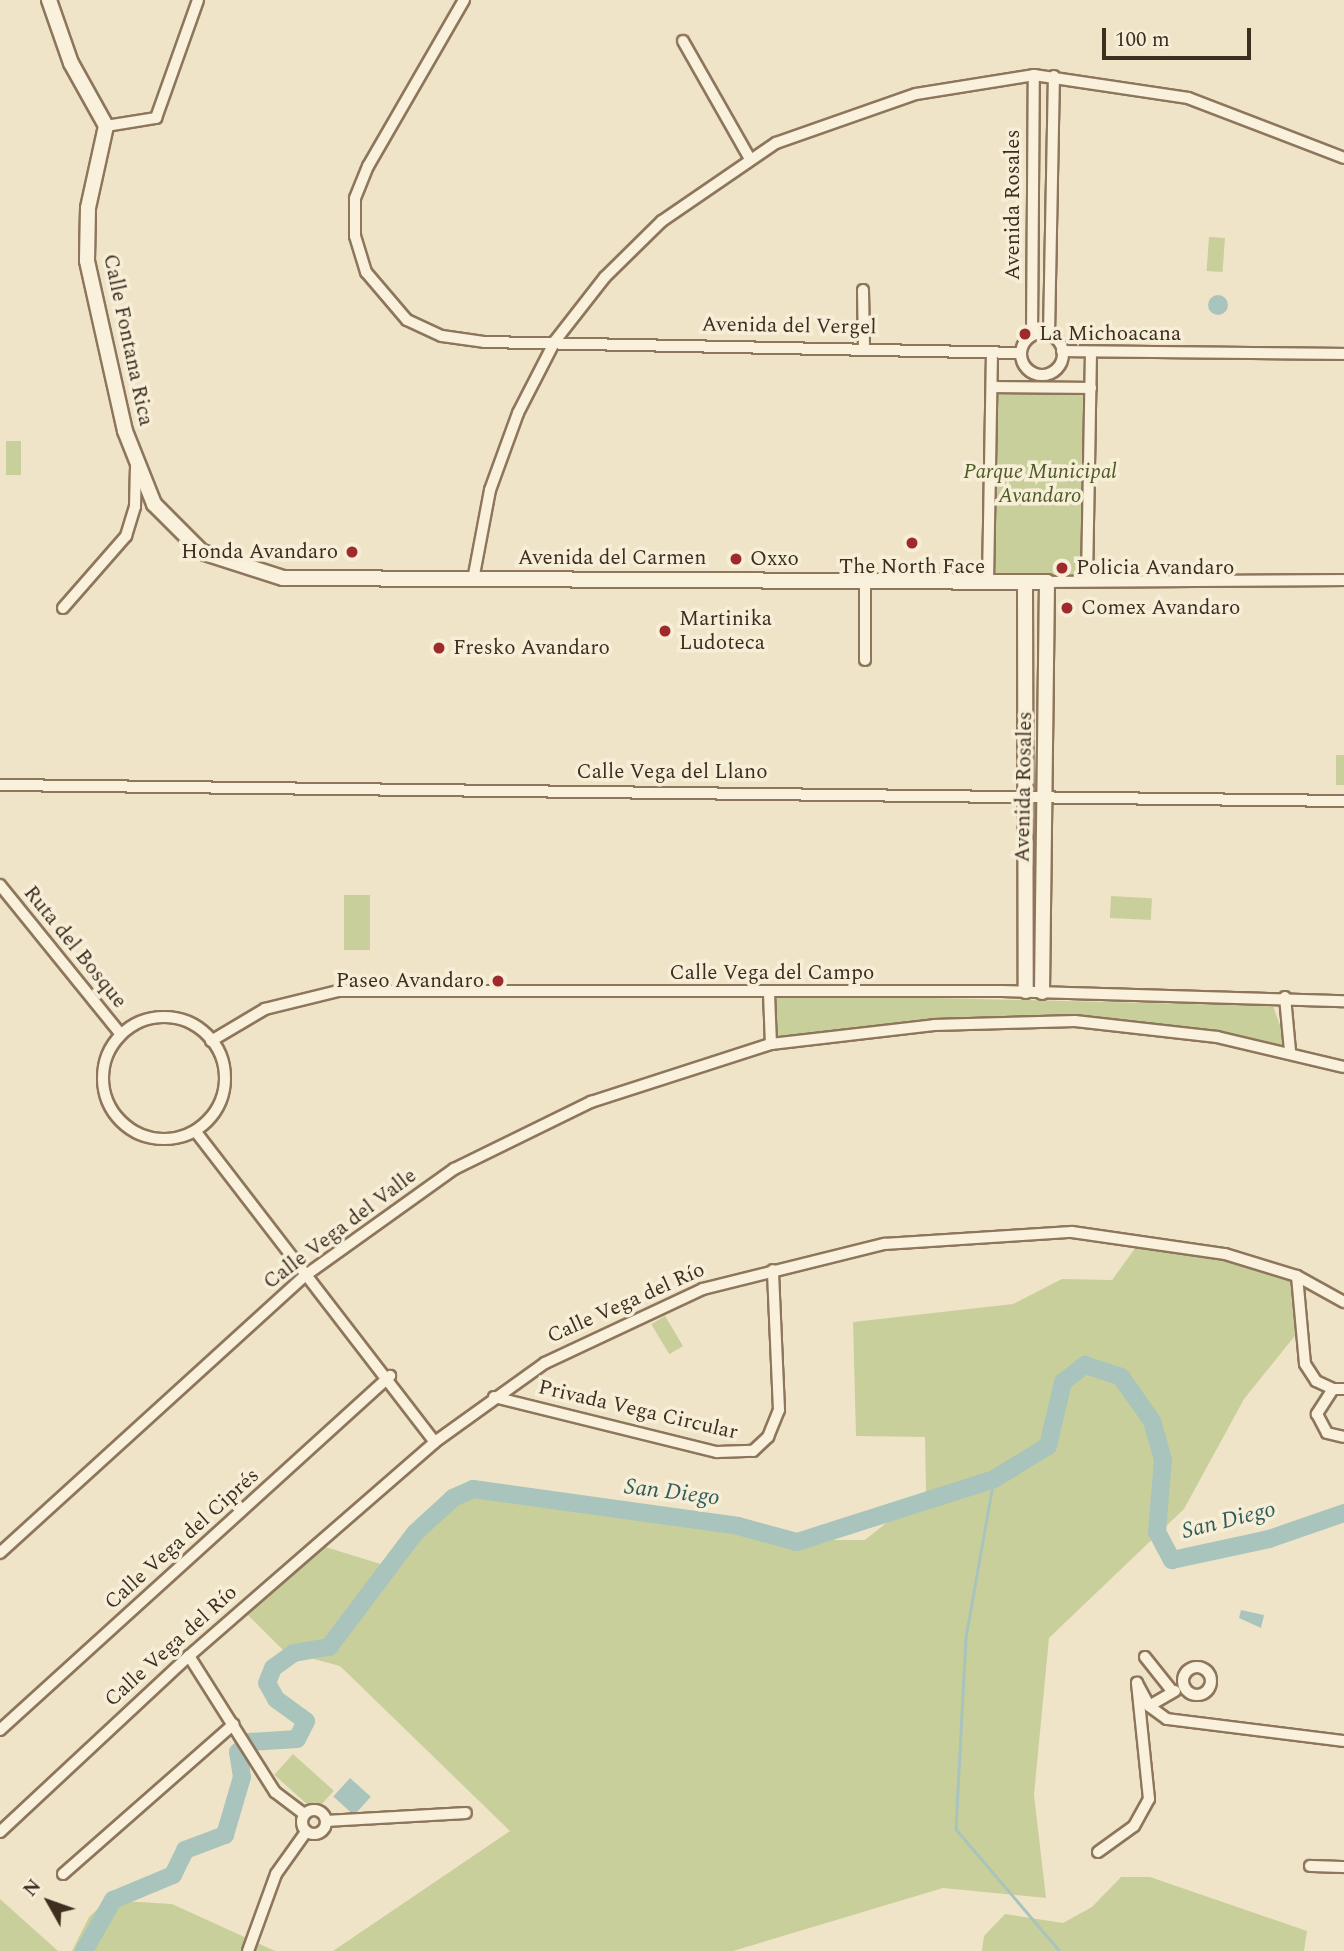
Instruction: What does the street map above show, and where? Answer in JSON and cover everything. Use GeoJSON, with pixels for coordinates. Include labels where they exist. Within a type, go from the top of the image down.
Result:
{"type":"FeatureCollection","features":[{"type":"Feature","properties":{"kind":"street"},"geometry":{"type":"LineString","coordinates":[[49,0],[71,63],[106,126],[156,118],[198,0]]}},
{"type":"Feature","properties":{"kind":"street","name":"Avenida del Vergel"},"geometry":{"type":"LineString","coordinates":[[464,0],[362,176],[354,211],[357,248],[388,303],[430,332],[484,342],[864,347],[1021,353]]}},
{"type":"Feature","properties":{"kind":"street"},"geometry":{"type":"LineString","coordinates":[[683,41],[749,157]]}},
{"type":"Feature","properties":{"kind":"street"},"geometry":{"type":"LineString","coordinates":[[474,580],[491,490],[518,413],[555,341],[643,239],[749,157],[888,102],[1034,75],[1188,98],[1344,158]]}},
{"type":"Feature","properties":{"kind":"street","name":"Avenida Rosales"},"geometry":{"type":"LineString","coordinates":[[1032,335],[1034,75]]}},
{"type":"Feature","properties":{"kind":"street","name":"Avenida Rosales"},"geometry":{"type":"LineString","coordinates":[[1049,334],[1049,211],[1054,76]]}},
{"type":"Feature","properties":{"kind":"street","name":"Calle Fontana Rica"},"geometry":{"type":"LineString","coordinates":[[106,126],[88,208],[87,261],[135,464],[154,504],[187,541],[232,566],[283,578]]}},
{"type":"Feature","properties":{"kind":"street"},"geometry":{"type":"LineString","coordinates":[[1035,211],[1049,211]]}},
{"type":"Feature","properties":{"kind":"street"},"geometry":{"type":"LineString","coordinates":[[863,290],[864,347]]}},
{"type":"Feature","properties":{"kind":"street"},"geometry":{"type":"LineString","coordinates":[[1062,351],[1055,370],[1042,374],[1029,370],[1021,353],[1032,335],[1049,334],[1062,351],[1091,354],[1344,354]]}},
{"type":"Feature","properties":{"kind":"street"},"geometry":{"type":"LineString","coordinates":[[988,581],[992,352]]}},
{"type":"Feature","properties":{"kind":"street"},"geometry":{"type":"LineString","coordinates":[[1087,581],[1091,354]]}},
{"type":"Feature","properties":{"kind":"street"},"geometry":{"type":"LineString","coordinates":[[1042,374],[1043,387]]}},
{"type":"Feature","properties":{"kind":"street"},"geometry":{"type":"LineString","coordinates":[[993,387],[1091,388]]}},
{"type":"Feature","properties":{"kind":"street"},"geometry":{"type":"LineString","coordinates":[[63,608],[126,536],[137,494],[135,464]]}},
{"type":"Feature","properties":{"kind":"street","name":"Avenida del Carmen"},"geometry":{"type":"LineString","coordinates":[[283,578],[865,578],[1025,583]]}},
{"type":"Feature","properties":{"kind":"street"},"geometry":{"type":"LineString","coordinates":[[865,578],[865,660]]}},
{"type":"Feature","properties":{"kind":"street"},"geometry":{"type":"LineString","coordinates":[[1025,583],[1344,580]]}},
{"type":"Feature","properties":{"kind":"street","name":"Avenida Rosales"},"geometry":{"type":"LineString","coordinates":[[1042,992],[1046,582]]}},
{"type":"Feature","properties":{"kind":"street","name":"Avenida Rosales"},"geometry":{"type":"LineString","coordinates":[[1025,583],[1028,794],[1026,991]]}},
{"type":"Feature","properties":{"kind":"street","name":"Calle Vega del Llano"},"geometry":{"type":"LineString","coordinates":[[0,785],[1045,793],[1344,801]]}},
{"type":"Feature","properties":{"kind":"street","name":"Ruta del Bosque"},"geometry":{"type":"LineString","coordinates":[[2,893],[120,1033]]}},
{"type":"Feature","properties":{"kind":"street","name":"Calle Vega del Campo"},"geometry":{"type":"LineString","coordinates":[[211,1041],[265,1009],[338,991],[1026,991],[1285,997],[1344,1001]]}},
{"type":"Feature","properties":{"kind":"street"},"geometry":{"type":"LineString","coordinates":[[769,993],[771,1044],[902,1027],[1055,1020],[1290,1051],[1344,1067]]}},
{"type":"Feature","properties":{"kind":"street"},"geometry":{"type":"LineString","coordinates":[[1285,997],[1290,1051]]}},
{"type":"Feature","properties":{"kind":"street"},"geometry":{"type":"LineString","coordinates":[[169,1018],[211,1041],[222,1060],[225,1094],[196,1132],[158,1139],[122,1121],[106,1096],[103,1066],[120,1033],[143,1020],[169,1018]]}},
{"type":"Feature","properties":{"kind":"street","name":"Calle Vega del Valle"},"geometry":{"type":"LineString","coordinates":[[0,1553],[306,1275],[488,1148],[591,1102],[771,1044]]}},
{"type":"Feature","properties":{"kind":"street"},"geometry":{"type":"LineString","coordinates":[[196,1132],[306,1275],[390,1376],[435,1442]]}},
{"type":"Feature","properties":{"kind":"street","name":"Calle Vega del Río"},"geometry":{"type":"LineString","coordinates":[[0,1832],[189,1656],[435,1442],[494,1397],[580,1343],[703,1289],[884,1244],[1072,1232],[1225,1254],[1297,1276],[1344,1302]]}},
{"type":"Feature","properties":{"kind":"street","name":"Privada Vega Circular"},"geometry":{"type":"LineString","coordinates":[[494,1397],[718,1452],[752,1451],[768,1437],[779,1410],[773,1270]]}},
{"type":"Feature","properties":{"kind":"street"},"geometry":{"type":"LineString","coordinates":[[1297,1276],[1305,1364],[1316,1381],[1339,1389]]}},
{"type":"Feature","properties":{"kind":"street","name":"Calle Vega del Ciprés"},"geometry":{"type":"LineString","coordinates":[[0,1730],[390,1376]]}},
{"type":"Feature","properties":{"kind":"street"},"geometry":{"type":"LineString","coordinates":[[1339,1389],[1318,1406],[1318,1421],[1327,1433],[1344,1437]]}},
{"type":"Feature","properties":{"kind":"street"},"geometry":{"type":"LineString","coordinates":[[189,1656],[275,1792],[304,1814],[306,1832],[276,1874],[248,1951]]}},
{"type":"Feature","properties":{"kind":"street"},"geometry":{"type":"LineString","coordinates":[[1144,1657],[1172,1691]]}},
{"type":"Feature","properties":{"kind":"street"},"geometry":{"type":"LineString","coordinates":[[1098,1852],[1133,1826],[1147,1806],[1150,1768],[1138,1731],[1135,1684],[1142,1685],[1149,1706],[1176,1721],[1344,1741]]}},
{"type":"Feature","properties":{"kind":"street"},"geometry":{"type":"LineString","coordinates":[[1149,1706],[1172,1691],[1185,1690]]}},
{"type":"Feature","properties":{"kind":"street"},"geometry":{"type":"LineString","coordinates":[[63,1874],[234,1724]]}},
{"type":"Feature","properties":{"kind":"street"},"geometry":{"type":"LineString","coordinates":[[304,1814],[317,1811],[326,1821]]}},
{"type":"Feature","properties":{"kind":"street"},"geometry":{"type":"LineString","coordinates":[[326,1821],[466,1813]]}},
{"type":"Feature","properties":{"kind":"street"},"geometry":{"type":"LineString","coordinates":[[306,1832],[320,1833],[326,1821]]}},
{"type":"Feature","properties":{"kind":"street"},"geometry":{"type":"LineString","coordinates":[[1310,1866],[1344,1867]]}},
{"type":"Feature","properties":{"kind":"green space"},"geometry":{"type":"Polygon","coordinates":[[[1209,237],[1225,238],[1223,272],[1207,271],[1209,237]]]}},
{"type":"Feature","properties":{"kind":"green space","name":"Parque Municipal Avandaro"},"geometry":{"type":"Polygon","coordinates":[[[994,392],[1089,394],[1086,577],[991,575],[994,392]]]}},
{"type":"Feature","properties":{"kind":"green space"},"geometry":{"type":"Polygon","coordinates":[[[6,441],[21,441],[21,475],[6,475],[6,441]]]}},
{"type":"Feature","properties":{"kind":"green space"},"geometry":{"type":"Polygon","coordinates":[[[1336,755],[1344,755],[1344,785],[1336,785],[1336,755]]]}},
{"type":"Feature","properties":{"kind":"green space"},"geometry":{"type":"Polygon","coordinates":[[[344,895],[370,895],[370,950],[344,950],[344,895]]]}},
{"type":"Feature","properties":{"kind":"green space"},"geometry":{"type":"Polygon","coordinates":[[[1111,896],[1152,898],[1151,920],[1110,918],[1111,896]]]}},
{"type":"Feature","properties":{"kind":"green space"},"geometry":{"type":"Polygon","coordinates":[[[771,994],[1273,1006],[1288,1048],[1075,1019],[773,1042],[771,994]]]}},
{"type":"Feature","properties":{"kind":"green space"},"geometry":{"type":"Polygon","coordinates":[[[1144,1236],[1294,1282],[1298,1332],[1244,1399],[1184,1509],[1049,1638],[1034,1795],[1046,1898],[943,1888],[733,1951],[333,1951],[510,1831],[340,1666],[284,1651],[246,1613],[319,1545],[384,1565],[451,1495],[484,1484],[741,1525],[798,1540],[865,1540],[926,1491],[925,1437],[856,1436],[853,1322],[1013,1304],[1062,1279],[1112,1280],[1144,1236]]]}},
{"type":"Feature","properties":{"kind":"green space"},"geometry":{"type":"Polygon","coordinates":[[[665,1316],[683,1346],[669,1354],[651,1324],[665,1316]]]}},
{"type":"Feature","properties":{"kind":"green space"},"geometry":{"type":"Polygon","coordinates":[[[293,1754],[334,1791],[315,1812],[274,1775],[293,1754]]]}},
{"type":"Feature","properties":{"kind":"green space"},"geometry":{"type":"Polygon","coordinates":[[[1121,1877],[1150,1877],[1307,1931],[1304,1951],[982,1951],[984,1936],[1005,1914],[1063,1923],[1092,1907],[1121,1877]]]}},
{"type":"Feature","properties":{"kind":"green space"},"geometry":{"type":"Polygon","coordinates":[[[0,1899],[58,1951],[0,1951],[0,1899]]]}},
{"type":"Feature","properties":{"kind":"green space"},"geometry":{"type":"Polygon","coordinates":[[[107,1900],[172,1904],[275,1951],[72,1951],[89,1917],[107,1900]]]}},
{"type":"Feature","properties":{"kind":"water"},"geometry":{"type":"Polygon","coordinates":[[[1218,295],[1225,298],[1228,305],[1225,312],[1218,315],[1211,312],[1208,305],[1211,298],[1218,295]]]}},
{"type":"Feature","properties":{"kind":"water"},"geometry":{"type":"Polygon","coordinates":[[[1241,1610],[1264,1615],[1261,1628],[1239,1618],[1241,1610]]]}},
{"type":"Feature","properties":{"kind":"water"},"geometry":{"type":"Polygon","coordinates":[[[350,1778],[371,1797],[354,1815],[333,1797],[350,1778]]]}},
{"type":"Feature","properties":{"kind":"waterway","name":"San Diego"},"geometry":{"type":"LineString","coordinates":[[84,1951],[113,1900],[173,1875],[185,1850],[225,1835],[242,1777],[238,1752],[250,1742],[297,1739],[306,1721],[276,1699],[267,1683],[273,1668],[294,1653],[329,1647],[415,1533],[453,1498],[473,1489],[738,1526],[797,1542],[994,1479],[1048,1446],[1063,1382],[1085,1365],[1121,1377],[1152,1421],[1163,1459],[1157,1532],[1172,1560],[1269,1539],[1344,1513]]}},
{"type":"Feature","properties":{"kind":"waterway"},"geometry":{"type":"LineString","coordinates":[[994,1479],[966,1638],[956,1829],[1060,1951]]}},
{"type":"Feature","properties":{"kind":"place","name":"La Michoacana"},"geometry":{"type":"Point","coordinates":[1025,334]}},
{"type":"Feature","properties":{"kind":"place","name":"The North Face"},"geometry":{"type":"Point","coordinates":[912,543]}},
{"type":"Feature","properties":{"kind":"place","name":"Honda Avandaro"},"geometry":{"type":"Point","coordinates":[352,552]}},
{"type":"Feature","properties":{"kind":"place","name":"Oxxo"},"geometry":{"type":"Point","coordinates":[736,559]}},
{"type":"Feature","properties":{"kind":"place","name":"Policia Avandaro"},"geometry":{"type":"Point","coordinates":[1062,568]}},
{"type":"Feature","properties":{"kind":"place","name":"Comex Avandaro"},"geometry":{"type":"Point","coordinates":[1067,608]}},
{"type":"Feature","properties":{"kind":"place","name":"Martinika Ludoteca"},"geometry":{"type":"Point","coordinates":[665,631]}},
{"type":"Feature","properties":{"kind":"place","name":"Fresko Avandaro"},"geometry":{"type":"Point","coordinates":[439,648]}},
{"type":"Feature","properties":{"kind":"place","name":"Paseo Avandaro"},"geometry":{"type":"Point","coordinates":[498,981]}}]}
